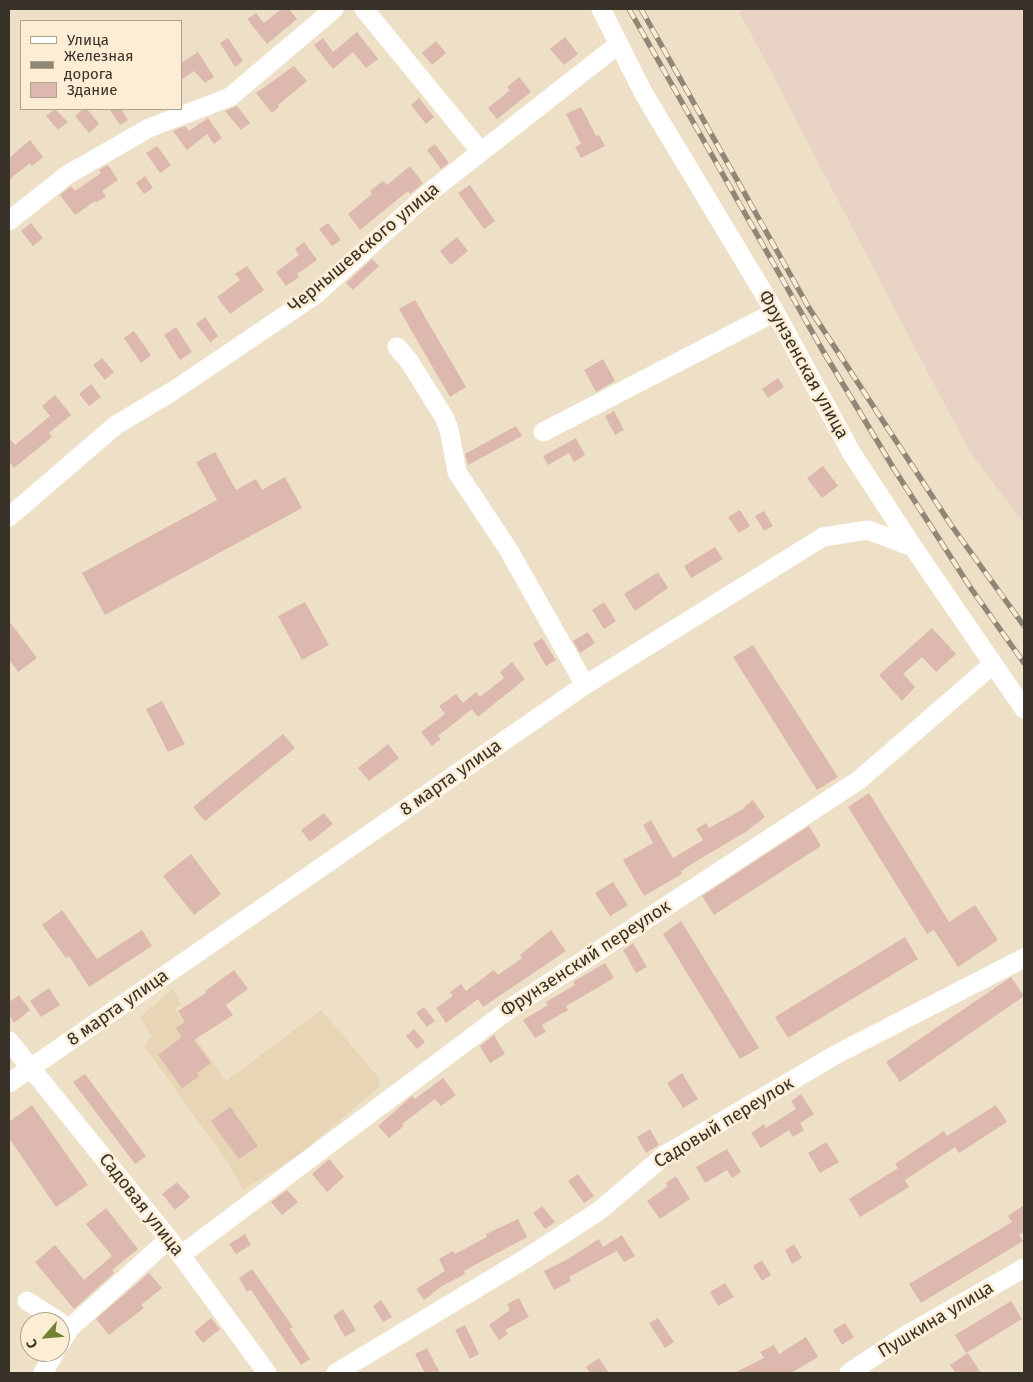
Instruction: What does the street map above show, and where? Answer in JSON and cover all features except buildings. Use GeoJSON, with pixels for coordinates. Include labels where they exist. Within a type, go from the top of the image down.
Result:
{"type":"FeatureCollection","features":[{"type":"Feature","properties":{"kind":"street"},"geometry":{"type":"LineString","coordinates":[[364,9],[482,152]]}},
{"type":"Feature","properties":{"kind":"street","name":"Фрунзенская улица"},"geometry":{"type":"LineString","coordinates":[[601,9],[644,94],[775,312],[851,452],[912,547],[939,583],[992,665],[1024,710]]}},
{"type":"Feature","properties":{"kind":"street"},"geometry":{"type":"LineString","coordinates":[[9,221],[67,175],[148,128],[230,97],[324,12]]}},
{"type":"Feature","properties":{"kind":"street","name":"Чернышевского улица"},"geometry":{"type":"LineString","coordinates":[[9,518],[116,425],[172,391],[315,295],[431,191],[619,44]]}},
{"type":"Feature","properties":{"kind":"street"},"geometry":{"type":"LineString","coordinates":[[542,432],[775,312]]}},
{"type":"Feature","properties":{"kind":"street"},"geometry":{"type":"LineString","coordinates":[[397,347],[409,361],[444,418],[457,472],[508,549],[585,685]]}},
{"type":"Feature","properties":{"kind":"street","name":"8 марта улица"},"geometry":{"type":"LineString","coordinates":[[9,1083],[585,685],[823,537],[868,530],[912,547]]}},
{"type":"Feature","properties":{"kind":"street","name":"Фрунзенский переулок"},"geometry":{"type":"LineString","coordinates":[[180,1255],[511,1008],[860,780],[992,665]]}},
{"type":"Feature","properties":{"kind":"street","name":"Садовый переулок"},"geometry":{"type":"LineString","coordinates":[[336,1373],[526,1259],[599,1211],[665,1155],[837,1054],[1024,958]]}},
{"type":"Feature","properties":{"kind":"street","name":"Садовая улица"},"geometry":{"type":"LineString","coordinates":[[9,1040],[168,1239],[267,1373]]}},
{"type":"Feature","properties":{"kind":"street"},"geometry":{"type":"LineString","coordinates":[[70,1318],[168,1239]]}},
{"type":"Feature","properties":{"kind":"street","name":"Пушкина улица"},"geometry":{"type":"LineString","coordinates":[[849,1373],[903,1337],[1024,1268]]}},
{"type":"Feature","properties":{"kind":"street"},"geometry":{"type":"LineString","coordinates":[[27,1301],[44,1312]]}},
{"type":"Feature","properties":{"kind":"street"},"geometry":{"type":"LineString","coordinates":[[43,1373],[50,1362]]}},
{"type":"Feature","properties":{"kind":"shaded area"},"geometry":{"type":"Polygon","coordinates":[[[738,9],[1024,9],[1024,523],[969,451],[738,9]]]}},
{"type":"Feature","properties":{"kind":"shaded area"},"geometry":{"type":"Polygon","coordinates":[[[173,989],[181,1004],[175,1009],[226,1081],[321,1010],[379,1078],[379,1087],[301,1153],[243,1190],[229,1164],[144,1046],[152,1037],[140,1017],[173,989]]]}},
{"type":"Feature","properties":{"kind":"railway"},"geometry":{"type":"LineString","coordinates":[[629,9],[823,351],[894,469],[970,587],[1024,663]]}},
{"type":"Feature","properties":{"kind":"railway"},"geometry":{"type":"LineString","coordinates":[[641,9],[809,308],[951,525],[1024,626]]}}]}
